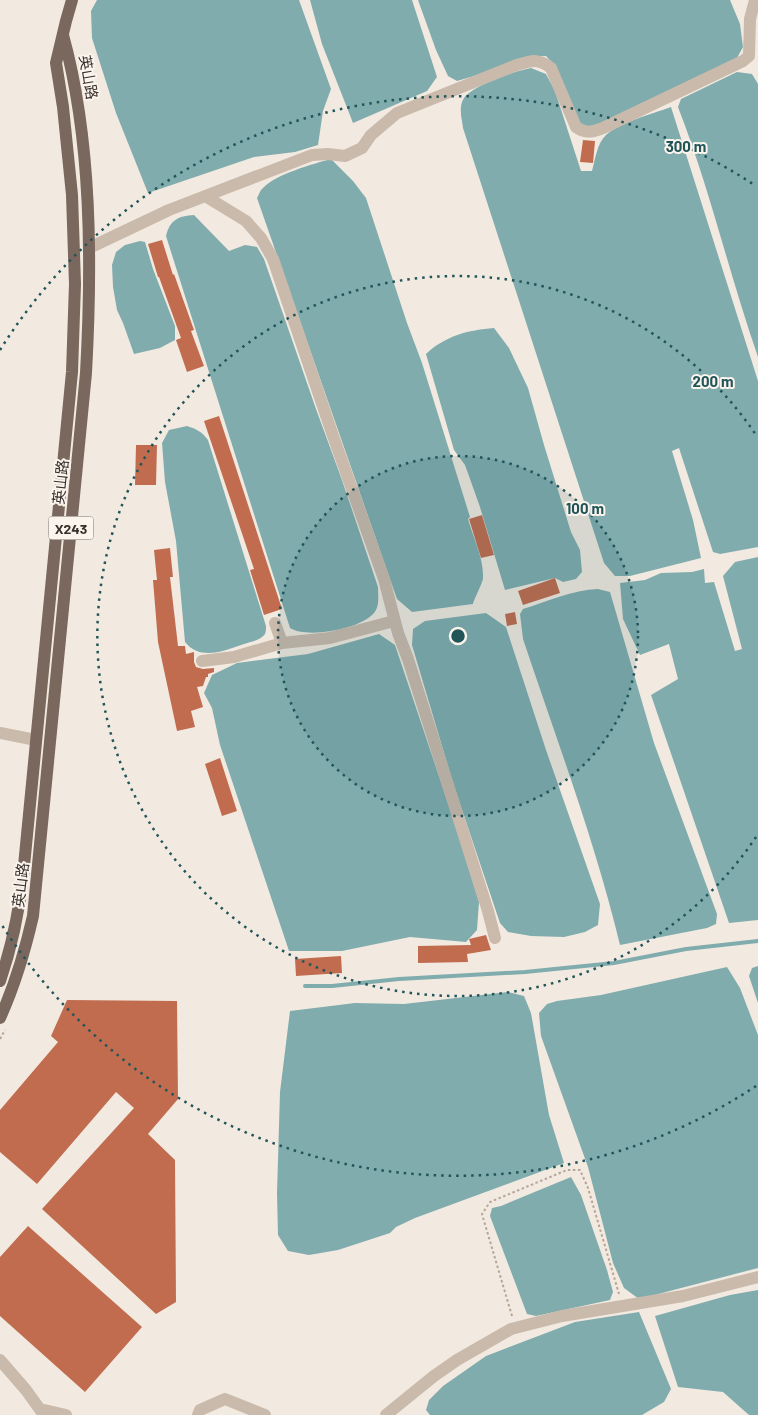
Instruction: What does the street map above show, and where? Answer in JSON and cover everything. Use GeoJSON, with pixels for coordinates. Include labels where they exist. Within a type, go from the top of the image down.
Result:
{"type":"FeatureCollection","features":[{"type":"Feature","properties":{"kind":"main road","name":"英山路"},"geometry":{"type":"LineString","coordinates":[[0,981],[19,914],[68,416],[75,284],[72,195],[63,107],[56,64],[72,0]]}},
{"type":"Feature","properties":{"kind":"main road","name":"英山路"},"geometry":{"type":"LineString","coordinates":[[0,1018],[12,991],[24,954],[33,916],[86,373],[89,248],[82,150],[70,61],[63,34]]}},
{"type":"Feature","properties":{"kind":"lane"},"geometry":{"type":"LineString","coordinates":[[89,248],[169,210],[312,155],[345,156],[362,148],[371,136],[397,113],[531,60],[543,62],[551,68],[576,127],[582,132],[592,131],[743,61],[748,56],[750,19],[755,0]]}},
{"type":"Feature","properties":{"kind":"lane"},"geometry":{"type":"LineString","coordinates":[[205,196],[246,221],[261,238],[272,259],[384,579],[394,621],[408,659],[486,903],[495,938]]}},
{"type":"Feature","properties":{"kind":"lane"},"geometry":{"type":"LineString","coordinates":[[202,661],[234,657],[282,643],[330,638],[394,621]]}},
{"type":"Feature","properties":{"kind":"lane"},"geometry":{"type":"LineString","coordinates":[[276,623],[282,643]]}},
{"type":"Feature","properties":{"kind":"lane"},"geometry":{"type":"LineString","coordinates":[[0,734],[36,740]]}},
{"type":"Feature","properties":{"kind":"lane"},"geometry":{"type":"LineString","coordinates":[[386,1415],[457,1360],[496,1336],[515,1328],[562,1316],[683,1296],[758,1277]]}},
{"type":"Feature","properties":{"kind":"lane"},"geometry":{"type":"LineString","coordinates":[[0,1360],[42,1412],[66,1415]]}},
{"type":"Feature","properties":{"kind":"lane"},"geometry":{"type":"LineString","coordinates":[[198,1415],[200,1410],[225,1399],[265,1415]]}},
{"type":"Feature","properties":{"kind":"path"},"geometry":{"type":"LineString","coordinates":[[515,1328],[482,1214],[490,1202],[567,1170],[580,1170],[588,1188],[623,1306]]}},
{"type":"Feature","properties":{"kind":"water"},"geometry":{"type":"Polygon","coordinates":[[[97,0],[299,0],[331,89],[323,111],[318,145],[295,152],[254,157],[148,193],[116,113],[92,38],[91,11],[97,0]]]}},
{"type":"Feature","properties":{"kind":"water"},"geometry":{"type":"Polygon","coordinates":[[[310,0],[412,0],[437,77],[427,91],[353,123],[322,44],[310,0]]]}},
{"type":"Feature","properties":{"kind":"water"},"geometry":{"type":"Polygon","coordinates":[[[418,0],[730,0],[740,24],[743,47],[737,58],[597,125],[585,128],[577,122],[554,65],[546,56],[525,57],[457,81],[448,76],[436,50],[418,0]]]}},
{"type":"Feature","properties":{"kind":"water"},"geometry":{"type":"Polygon","coordinates":[[[531,68],[546,74],[555,91],[581,171],[592,171],[600,142],[612,130],[671,107],[758,381],[758,547],[720,554],[713,552],[679,448],[672,451],[693,520],[701,558],[630,576],[615,576],[604,563],[461,117],[464,98],[476,88],[495,79],[531,68]]]}},
{"type":"Feature","properties":{"kind":"water"},"geometry":{"type":"Polygon","coordinates":[[[737,72],[752,74],[758,84],[758,357],[700,169],[678,107],[681,99],[737,72]]]}},
{"type":"Feature","properties":{"kind":"water"},"geometry":{"type":"Polygon","coordinates":[[[331,159],[353,181],[366,198],[422,363],[470,517],[468,519],[482,563],[483,580],[473,604],[412,612],[397,599],[257,198],[262,189],[277,178],[295,170],[331,159]]]}},
{"type":"Feature","properties":{"kind":"water"},"geometry":{"type":"Polygon","coordinates":[[[194,215],[229,251],[245,245],[257,247],[264,259],[378,587],[376,610],[367,619],[358,624],[334,631],[308,633],[290,628],[166,236],[170,226],[176,220],[183,216],[194,215]]]}},
{"type":"Feature","properties":{"kind":"water"},"geometry":{"type":"Polygon","coordinates":[[[140,241],[145,242],[153,269],[175,326],[175,340],[160,348],[134,354],[117,310],[112,265],[116,252],[125,245],[140,241]]]}},
{"type":"Feature","properties":{"kind":"water"},"geometry":{"type":"Polygon","coordinates":[[[494,328],[509,348],[528,388],[571,532],[580,550],[582,572],[576,579],[563,582],[555,578],[505,590],[465,465],[454,450],[426,354],[449,338],[475,330],[494,328]]]}},
{"type":"Feature","properties":{"kind":"water"},"geometry":{"type":"Polygon","coordinates":[[[187,426],[199,431],[208,440],[266,626],[265,634],[258,639],[213,653],[198,651],[191,648],[185,642],[176,541],[165,482],[162,443],[169,430],[187,426]]]}},
{"type":"Feature","properties":{"kind":"water"},"geometry":{"type":"Polygon","coordinates":[[[758,557],[758,920],[729,923],[651,695],[678,679],[669,644],[640,655],[623,619],[620,583],[645,580],[661,573],[692,572],[704,569],[705,583],[714,582],[735,651],[742,649],[723,576],[735,562],[758,557]]]}},
{"type":"Feature","properties":{"kind":"water"},"geometry":{"type":"Polygon","coordinates":[[[598,589],[610,592],[654,743],[717,914],[716,924],[707,928],[620,945],[587,829],[523,639],[520,614],[523,609],[560,596],[598,589]]]}},
{"type":"Feature","properties":{"kind":"water"},"geometry":{"type":"Polygon","coordinates":[[[486,613],[506,627],[546,750],[600,904],[598,925],[585,932],[564,937],[531,936],[508,932],[500,923],[453,783],[412,645],[413,629],[425,621],[486,613]]]}},
{"type":"Feature","properties":{"kind":"water"},"geometry":{"type":"Polygon","coordinates":[[[379,634],[395,645],[459,836],[479,902],[477,930],[466,942],[410,937],[342,951],[289,951],[220,745],[212,708],[204,693],[212,675],[237,663],[308,654],[379,634]]]}},
{"type":"Feature","properties":{"kind":"water"},"geometry":{"type":"Polygon","coordinates":[[[758,966],[758,1003],[749,976],[752,968],[758,966]]]}},
{"type":"Feature","properties":{"kind":"water"},"geometry":{"type":"Polygon","coordinates":[[[727,967],[740,988],[758,1035],[758,1268],[639,1299],[624,1288],[613,1263],[588,1167],[541,1036],[539,1013],[547,1004],[557,1001],[601,995],[727,967]]]}},
{"type":"Feature","properties":{"kind":"water"},"geometry":{"type":"Polygon","coordinates":[[[508,992],[524,996],[531,1013],[549,1115],[564,1163],[415,1218],[396,1227],[390,1233],[338,1250],[309,1255],[288,1251],[278,1235],[277,1193],[280,1092],[290,1011],[355,1003],[404,1004],[508,992]]]}},
{"type":"Feature","properties":{"kind":"water"},"geometry":{"type":"Polygon","coordinates":[[[571,1177],[581,1195],[613,1292],[610,1300],[536,1316],[527,1314],[490,1216],[492,1208],[571,1177]]]}},
{"type":"Feature","properties":{"kind":"water"},"geometry":{"type":"Polygon","coordinates":[[[758,1290],[758,1415],[749,1415],[723,1392],[678,1387],[655,1316],[730,1295],[758,1290]]]}},
{"type":"Feature","properties":{"kind":"water"},"geometry":{"type":"Polygon","coordinates":[[[639,1312],[671,1389],[664,1402],[642,1415],[430,1415],[426,1410],[429,1400],[443,1386],[486,1356],[575,1322],[639,1312]]]}},
{"type":"Feature","properties":{"kind":"building"},"geometry":{"type":"Polygon","coordinates":[[[583,140],[595,141],[593,163],[580,162],[583,140]]]}},
{"type":"Feature","properties":{"kind":"building"},"geometry":{"type":"Polygon","coordinates":[[[162,240],[194,330],[191,331],[204,366],[187,372],[176,340],[181,338],[148,244],[162,240]]]}},
{"type":"Feature","properties":{"kind":"building"},"geometry":{"type":"Polygon","coordinates":[[[219,416],[282,609],[264,615],[250,570],[254,569],[204,421],[219,416]]]}},
{"type":"Feature","properties":{"kind":"building"},"geometry":{"type":"Polygon","coordinates":[[[136,445],[157,445],[156,485],[135,485],[136,445]]]}},
{"type":"Feature","properties":{"kind":"building"},"geometry":{"type":"Polygon","coordinates":[[[482,515],[494,555],[481,558],[469,519],[482,515]]]}},
{"type":"Feature","properties":{"kind":"building"},"geometry":{"type":"Polygon","coordinates":[[[170,548],[173,577],[170,577],[178,646],[185,646],[186,654],[194,652],[196,667],[203,669],[214,668],[214,672],[206,677],[203,686],[197,687],[203,707],[191,711],[195,727],[177,731],[158,642],[153,580],[157,580],[154,550],[170,548]]]}},
{"type":"Feature","properties":{"kind":"building"},"geometry":{"type":"Polygon","coordinates":[[[555,578],[560,593],[523,605],[518,591],[555,578]]]}},
{"type":"Feature","properties":{"kind":"building"},"geometry":{"type":"Polygon","coordinates":[[[515,612],[517,624],[507,626],[505,614],[515,612]]]}},
{"type":"Feature","properties":{"kind":"building"},"geometry":{"type":"Polygon","coordinates":[[[220,758],[237,811],[222,816],[205,764],[220,758]]]}},
{"type":"Feature","properties":{"kind":"building"},"geometry":{"type":"Polygon","coordinates":[[[486,935],[491,950],[467,954],[468,962],[418,963],[418,946],[471,945],[469,939],[486,935]]]}},
{"type":"Feature","properties":{"kind":"building"},"geometry":{"type":"Polygon","coordinates":[[[341,956],[342,973],[296,976],[295,959],[341,956]]]}},
{"type":"Feature","properties":{"kind":"building"},"geometry":{"type":"Polygon","coordinates":[[[67,1000],[177,1001],[178,1099],[148,1134],[175,1160],[176,1302],[156,1314],[42,1209],[134,1108],[116,1092],[37,1184],[0,1152],[0,1110],[58,1042],[51,1036],[67,1000]]]}},
{"type":"Feature","properties":{"kind":"building"},"geometry":{"type":"Polygon","coordinates":[[[28,1226],[142,1327],[85,1392],[0,1316],[0,1257],[28,1226]]]}},
{"type":"Feature","properties":{"kind":"waterway"},"geometry":{"type":"LineString","coordinates":[[305,986],[332,986],[399,979],[525,972],[614,963],[686,949],[758,941]]}}]}
